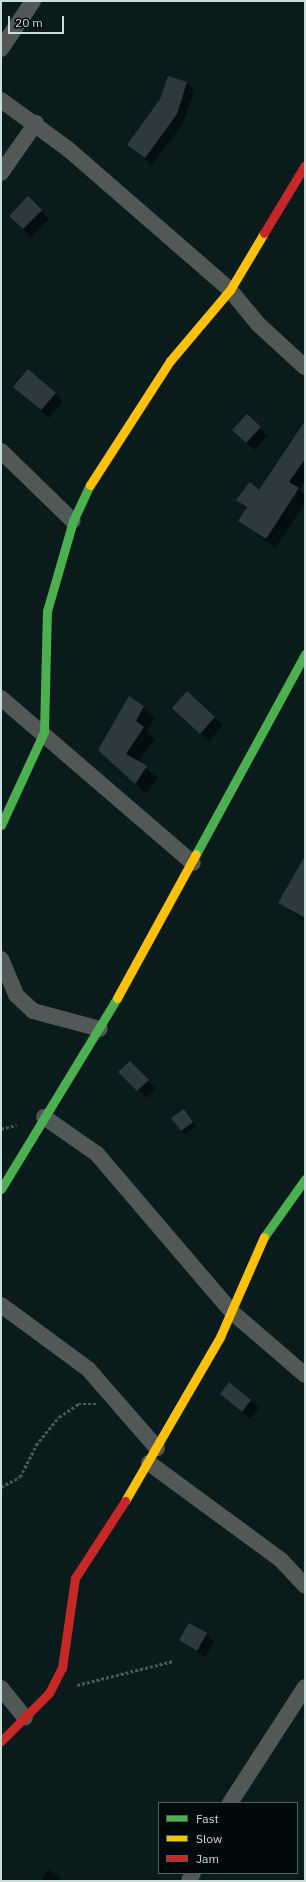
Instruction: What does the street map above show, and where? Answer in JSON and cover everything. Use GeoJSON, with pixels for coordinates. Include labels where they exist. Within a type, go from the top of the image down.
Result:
{"type":"FeatureCollection","features":[{"type":"Feature","properties":{"kind":"street"},"geometry":{"type":"LineString","coordinates":[[1,49],[33,1]]}},
{"type":"Feature","properties":{"kind":"street"},"geometry":{"type":"LineString","coordinates":[[1,100],[36,123],[230,290],[258,324],[305,367]]}},
{"type":"Feature","properties":{"kind":"street"},"geometry":{"type":"LineString","coordinates":[[1,173],[36,123]]}},
{"type":"Feature","properties":{"kind":"street"},"geometry":{"type":"LineString","coordinates":[[1,825],[44,732],[44,626],[73,522],[109,451],[170,361],[230,290],[305,165]]}},
{"type":"Feature","properties":{"kind":"street"},"geometry":{"type":"LineString","coordinates":[[1,452],[73,522]]}},
{"type":"Feature","properties":{"kind":"street"},"geometry":{"type":"LineString","coordinates":[[1,1189],[44,1117],[100,1029],[193,863],[305,654]]}},
{"type":"Feature","properties":{"kind":"street"},"geometry":{"type":"LineString","coordinates":[[1,698],[44,732],[193,863]]}},
{"type":"Feature","properties":{"kind":"street"},"geometry":{"type":"LineString","coordinates":[[1,959],[16,995],[33,1011],[100,1029]]}},
{"type":"Feature","properties":{"kind":"street"},"geometry":{"type":"LineString","coordinates":[[44,1117],[98,1154],[233,1313],[305,1375]]}},
{"type":"Feature","properties":{"kind":"street"},"geometry":{"type":"LineString","coordinates":[[1,1741],[49,1693],[62,1668],[75,1578],[157,1448],[233,1313],[256,1250],[305,1180]]}},
{"type":"Feature","properties":{"kind":"street"},"geometry":{"type":"LineString","coordinates":[[1,1305],[88,1369],[157,1448]]}},
{"type":"Feature","properties":{"kind":"street"},"geometry":{"type":"LineString","coordinates":[[148,1462],[280,1560],[305,1586]]}},
{"type":"Feature","properties":{"kind":"street"},"geometry":{"type":"LineString","coordinates":[[231,1802],[305,1687]]}},
{"type":"Feature","properties":{"kind":"street"},"geometry":{"type":"LineString","coordinates":[[1,1688],[25,1718]]}},
{"type":"Feature","properties":{"kind":"path"},"geometry":{"type":"LineString","coordinates":[[1,1487],[20,1477],[36,1445],[59,1417],[78,1404],[117,1402]]}},
{"type":"Feature","properties":{"kind":"path"},"geometry":{"type":"LineString","coordinates":[[49,1693],[173,1661]]}},
{"type":"Feature","properties":{"kind":"building"},"geometry":{"type":"Polygon","coordinates":[[[168,76],[187,82],[177,114],[145,158],[127,145],[160,99],[168,76]]]}},
{"type":"Feature","properties":{"kind":"building"},"geometry":{"type":"Polygon","coordinates":[[[28,196],[42,210],[23,229],[9,216],[28,196]]]}},
{"type":"Feature","properties":{"kind":"building"},"geometry":{"type":"Polygon","coordinates":[[[28,369],[56,393],[41,410],[13,387],[28,369]]]}},
{"type":"Feature","properties":{"kind":"building"},"geometry":{"type":"Polygon","coordinates":[[[247,414],[261,427],[246,443],[232,430],[247,414]]]}},
{"type":"Feature","properties":{"kind":"building"},"geometry":{"type":"Polygon","coordinates":[[[305,421],[305,459],[289,482],[299,488],[266,539],[238,521],[247,507],[236,500],[250,482],[259,490],[305,421]]]}},
{"type":"Feature","properties":{"kind":"building"},"geometry":{"type":"Polygon","coordinates":[[[187,691],[215,717],[200,734],[172,708],[187,691]]]}},
{"type":"Feature","properties":{"kind":"building"},"geometry":{"type":"Polygon","coordinates":[[[129,696],[144,706],[136,721],[144,727],[126,754],[147,766],[135,784],[98,750],[129,696]]]}},
{"type":"Feature","properties":{"kind":"building"},"geometry":{"type":"Polygon","coordinates":[[[305,856],[305,918],[278,903],[305,856]]]}},
{"type":"Feature","properties":{"kind":"building"},"geometry":{"type":"Polygon","coordinates":[[[130,1061],[149,1080],[137,1091],[118,1072],[130,1061]]]}},
{"type":"Feature","properties":{"kind":"building"},"geometry":{"type":"Polygon","coordinates":[[[184,1109],[193,1122],[181,1131],[171,1118],[184,1109]]]}},
{"type":"Feature","properties":{"kind":"building"},"geometry":{"type":"Polygon","coordinates":[[[229,1382],[251,1400],[242,1412],[220,1394],[229,1382]]]}},
{"type":"Feature","properties":{"kind":"building"},"geometry":{"type":"Polygon","coordinates":[[[189,1623],[207,1633],[197,1651],[179,1640],[189,1623]]]}},
{"type":"Feature","properties":{"kind":"traffic: fast"},"geometry":{"type":"LineString","coordinates":[[1,825],[44,732],[47,611],[73,521],[90,485]]}},
{"type":"Feature","properties":{"kind":"traffic: fast"},"geometry":{"type":"LineString","coordinates":[[196,854],[305,654]]}},
{"type":"Feature","properties":{"kind":"traffic: fast"},"geometry":{"type":"LineString","coordinates":[[1,1189],[117,998]]}},
{"type":"Feature","properties":{"kind":"traffic: fast"},"geometry":{"type":"LineString","coordinates":[[264,1237],[305,1179]]}},
{"type":"Feature","properties":{"kind":"traffic: slow"},"geometry":{"type":"LineString","coordinates":[[90,485],[170,361],[230,290],[264,233]]}},
{"type":"Feature","properties":{"kind":"traffic: slow"},"geometry":{"type":"LineString","coordinates":[[117,998],[196,854]]}},
{"type":"Feature","properties":{"kind":"traffic: slow"},"geometry":{"type":"LineString","coordinates":[[125,1501],[220,1337],[264,1237]]}},
{"type":"Feature","properties":{"kind":"traffic: jam"},"geometry":{"type":"LineString","coordinates":[[264,233],[305,165]]}},
{"type":"Feature","properties":{"kind":"traffic: jam"},"geometry":{"type":"LineString","coordinates":[[1,1741],[49,1693],[62,1668],[75,1578],[125,1501]]}}]}
